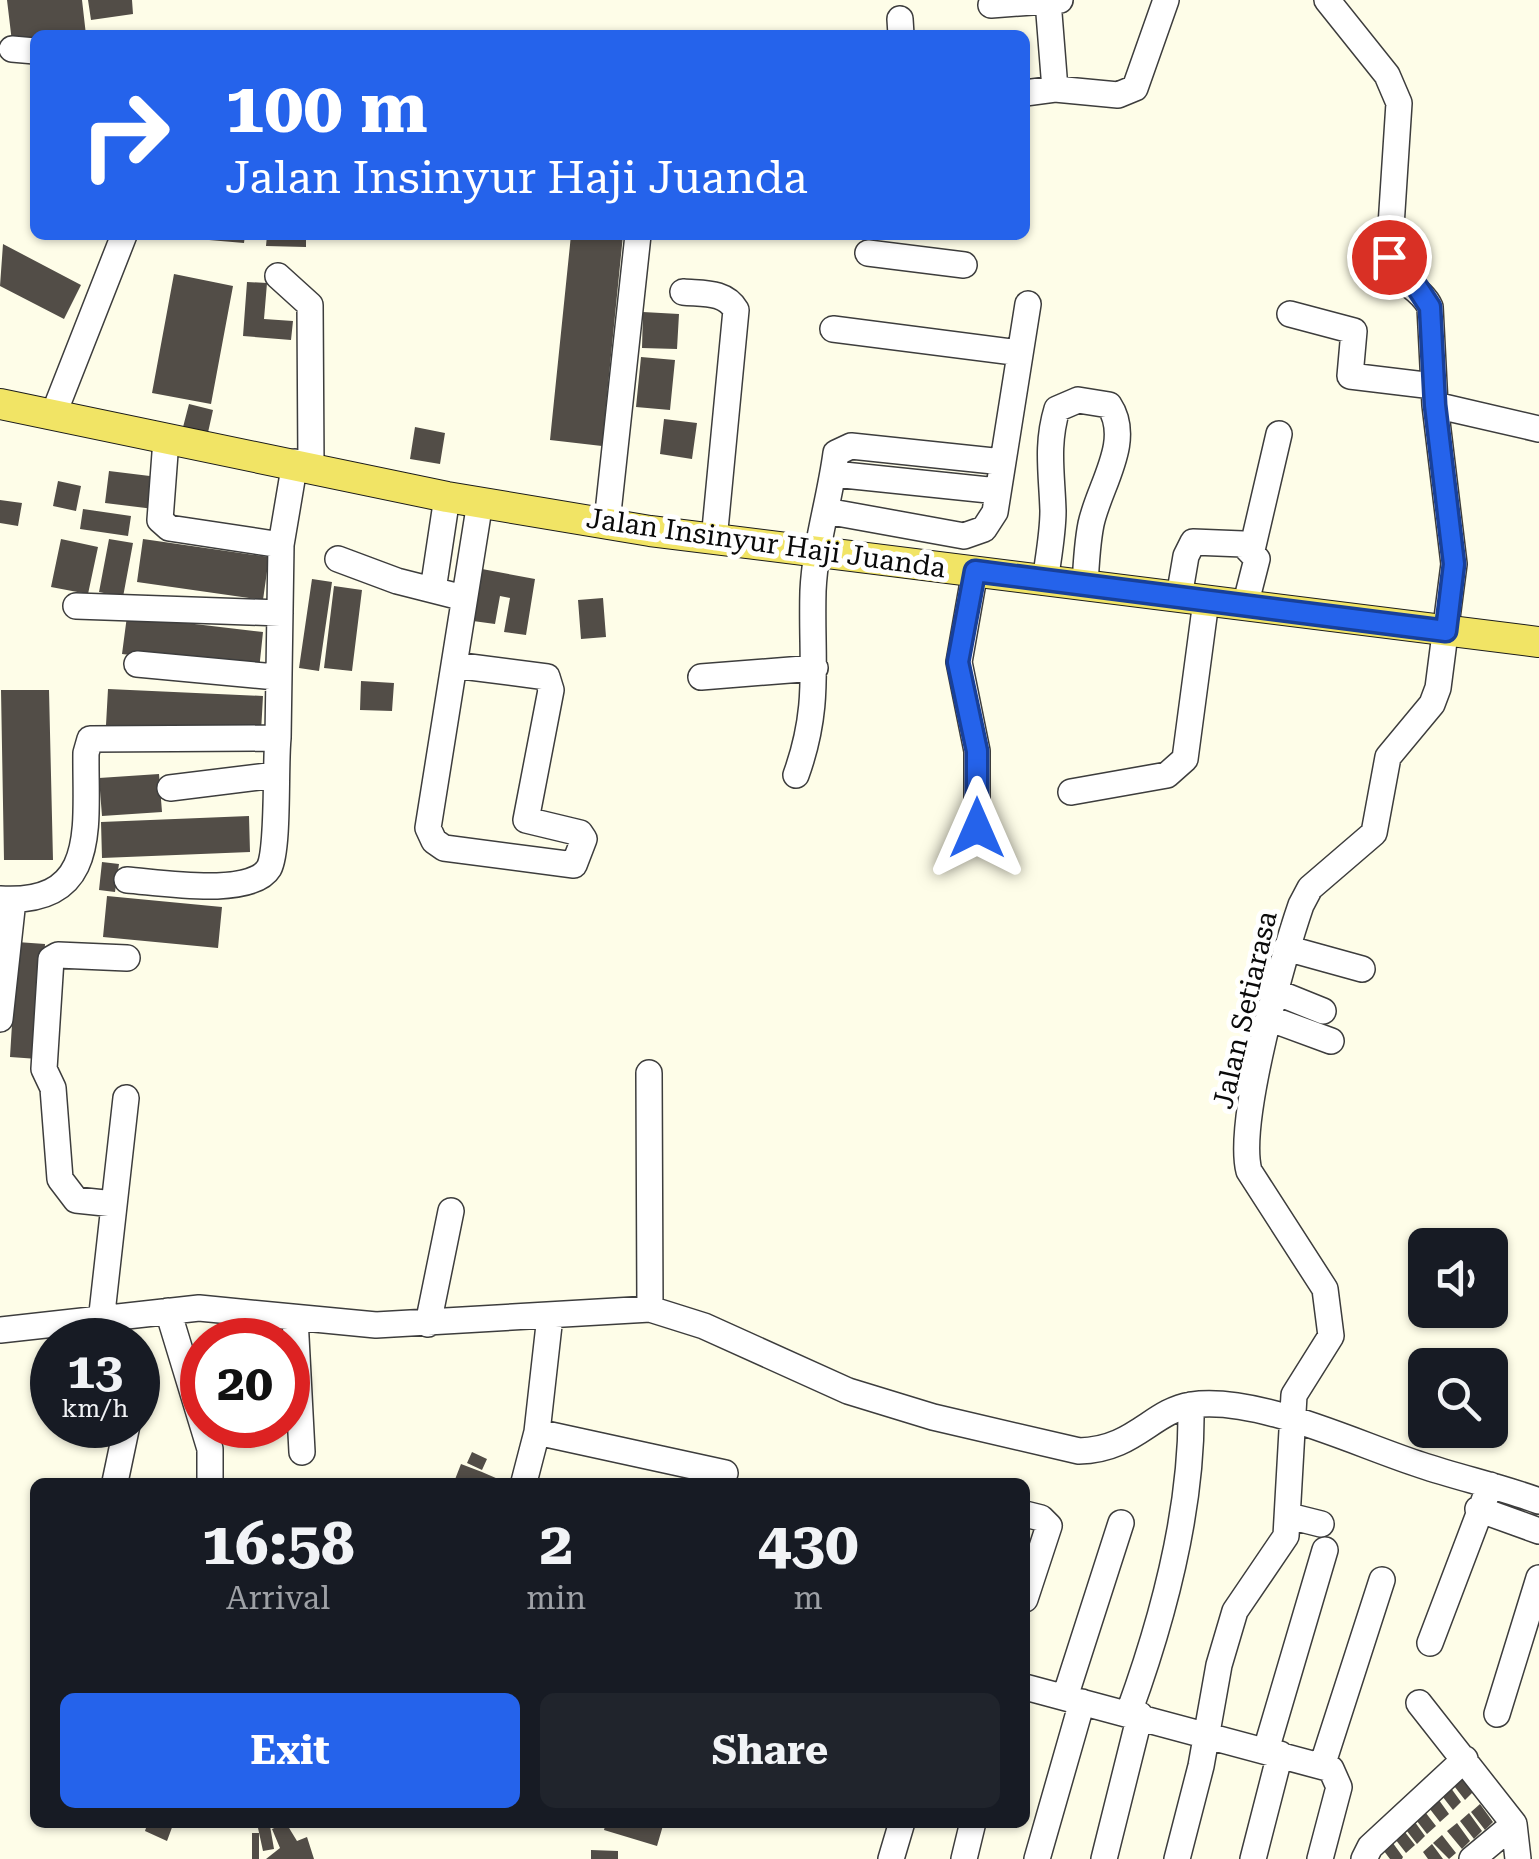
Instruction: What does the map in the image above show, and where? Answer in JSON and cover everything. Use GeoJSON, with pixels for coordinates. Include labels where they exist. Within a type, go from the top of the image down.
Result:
{"type":"FeatureCollection","features":[{"type":"Feature","properties":{"kind":"main road","name":"Jalan Insinyur Haji Juanda"},"geometry":{"type":"LineString","coordinates":[[0,404],[447,497],[714,540],[1539,642]]}},
{"type":"Feature","properties":{"kind":"street"},"geometry":{"type":"LineString","coordinates":[[992,5],[1060,0]]}},
{"type":"Feature","properties":{"kind":"street"},"geometry":{"type":"LineString","coordinates":[[1030,92],[1055,89],[1118,95],[1135,88],[1166,0]]}},
{"type":"Feature","properties":{"kind":"street","name":"Jalan Setiarasa"},"geometry":{"type":"LineString","coordinates":[[1290,1418],[1294,1395],[1329,1342],[1331,1330],[1325,1289],[1252,1178],[1245,1154],[1254,1090],[1286,948],[1310,888],[1374,833],[1388,757],[1432,704],[1454,564],[1434,396],[1430,307],[1417,287],[1398,276],[1389,257],[1398,167],[1397,95],[1387,75],[1327,0]]}},
{"type":"Feature","properties":{"kind":"street"},"geometry":{"type":"LineString","coordinates":[[1048,1],[1055,89]]}},
{"type":"Feature","properties":{"kind":"street"},"geometry":{"type":"LineString","coordinates":[[54,414],[122,240]]}},
{"type":"Feature","properties":{"kind":"street"},"geometry":{"type":"LineString","coordinates":[[607,522],[637,240]]}},
{"type":"Feature","properties":{"kind":"street"},"geometry":{"type":"LineString","coordinates":[[868,253],[908,247],[964,265]]}},
{"type":"Feature","properties":{"kind":"street"},"geometry":{"type":"LineString","coordinates":[[128,880],[232,886],[260,877],[269,867],[274,846],[281,545],[303,464],[310,305],[278,276]]}},
{"type":"Feature","properties":{"kind":"street"},"geometry":{"type":"LineString","coordinates":[[683,292],[719,296],[730,300],[736,310],[714,540]]}},
{"type":"Feature","properties":{"kind":"street"},"geometry":{"type":"LineString","coordinates":[[826,510],[974,536],[992,520],[1028,304]]}},
{"type":"Feature","properties":{"kind":"street"},"geometry":{"type":"LineString","coordinates":[[1290,314],[1354,332],[1348,372],[1353,377],[1434,396],[1539,429]]}},
{"type":"Feature","properties":{"kind":"street"},"geometry":{"type":"LineString","coordinates":[[832,329],[1020,353]]}},
{"type":"Feature","properties":{"kind":"street"},"geometry":{"type":"LineString","coordinates":[[1045,582],[1053,512],[1048,468],[1057,410],[1078,400],[1109,405],[1118,418],[1118,440],[1092,521],[1085,586]]}},
{"type":"Feature","properties":{"kind":"street"},"geometry":{"type":"LineString","coordinates":[[1245,606],[1256,566],[1252,550],[1280,434]]}},
{"type":"Feature","properties":{"kind":"street"},"geometry":{"type":"LineString","coordinates":[[166,440],[160,520],[169,528],[281,545]]}},
{"type":"Feature","properties":{"kind":"street"},"geometry":{"type":"LineString","coordinates":[[796,775],[811,734],[815,668],[813,588],[836,453],[851,446],[1003,462]]}},
{"type":"Feature","properties":{"kind":"street"},"geometry":{"type":"LineString","coordinates":[[834,474],[998,491]]}},
{"type":"Feature","properties":{"kind":"street"},"geometry":{"type":"LineString","coordinates":[[433,590],[447,497]]}},
{"type":"Feature","properties":{"kind":"street"},"geometry":{"type":"LineString","coordinates":[[480,502],[428,828],[444,848],[567,867],[578,860],[584,839],[580,833],[526,820]]}},
{"type":"Feature","properties":{"kind":"street"},"geometry":{"type":"LineString","coordinates":[[1053,512],[1092,521]]}},
{"type":"Feature","properties":{"kind":"street"},"geometry":{"type":"LineString","coordinates":[[1071,792],[1168,775],[1184,759],[1194,542],[1243,544],[1252,550]]}},
{"type":"Feature","properties":{"kind":"street"},"geometry":{"type":"LineString","coordinates":[[338,560],[464,598]]}},
{"type":"Feature","properties":{"kind":"street"},"geometry":{"type":"LineString","coordinates":[[975,571],[958,662],[977,751],[977,828]]}},
{"type":"Feature","properties":{"kind":"street"},"geometry":{"type":"LineString","coordinates":[[76,606],[280,613]]}},
{"type":"Feature","properties":{"kind":"street"},"geometry":{"type":"LineString","coordinates":[[136,664],[276,678]]}},
{"type":"Feature","properties":{"kind":"street"},"geometry":{"type":"LineString","coordinates":[[454,665],[542,674],[550,682],[526,820],[515,857]]}},
{"type":"Feature","properties":{"kind":"street"},"geometry":{"type":"LineString","coordinates":[[701,677],[815,668]]}},
{"type":"Feature","properties":{"kind":"street"},"geometry":{"type":"LineString","coordinates":[[0,1019],[6,899],[43,897],[59,890],[74,874],[83,849],[86,753],[90,739],[278,738]]}},
{"type":"Feature","properties":{"kind":"street"},"geometry":{"type":"LineString","coordinates":[[170,788],[276,776]]}},
{"type":"Feature","properties":{"kind":"street"},"geometry":{"type":"LineString","coordinates":[[1286,948],[1362,968]]}},
{"type":"Feature","properties":{"kind":"street"},"geometry":{"type":"LineString","coordinates":[[114,1204],[76,1200],[64,1188],[53,1088],[44,1068],[50,959],[58,955],[127,958]]}},
{"type":"Feature","properties":{"kind":"street"},"geometry":{"type":"LineString","coordinates":[[1276,992],[1323,1011]]}},
{"type":"Feature","properties":{"kind":"street"},"geometry":{"type":"LineString","coordinates":[[1271,1019],[1331,1041]]}},
{"type":"Feature","properties":{"kind":"street"},"geometry":{"type":"LineString","coordinates":[[649,1072],[650,1308]]}},
{"type":"Feature","properties":{"kind":"street"},"geometry":{"type":"LineString","coordinates":[[118,1318],[114,1204],[126,1098]]}},
{"type":"Feature","properties":{"kind":"street"},"geometry":{"type":"LineString","coordinates":[[428,1324],[451,1211]]}},
{"type":"Feature","properties":{"kind":"street"},"geometry":{"type":"LineString","coordinates":[[146,1318],[168,1311],[209,1308],[295,1318]]}},
{"type":"Feature","properties":{"kind":"street"},"geometry":{"type":"LineString","coordinates":[[310,1319],[376,1325],[428,1324],[650,1308],[704,1326],[848,1390],[933,1416],[1080,1451],[1100,1451],[1124,1442],[1191,1405],[1290,1418],[1539,1502]]}},
{"type":"Feature","properties":{"kind":"street"},"geometry":{"type":"LineString","coordinates":[[168,1311],[210,1449],[210,1478]]}},
{"type":"Feature","properties":{"kind":"street"},"geometry":{"type":"LineString","coordinates":[[525,1478],[537,1432],[550,1316]]}},
{"type":"Feature","properties":{"kind":"street"},"geometry":{"type":"LineString","coordinates":[[0,1330],[30,1329]]}},
{"type":"Feature","properties":{"kind":"street"},"geometry":{"type":"LineString","coordinates":[[1104,1859],[1179,1538],[1191,1405]]}},
{"type":"Feature","properties":{"kind":"street"},"geometry":{"type":"LineString","coordinates":[[1177,1859],[1219,1665],[1238,1604],[1280,1551],[1289,1516],[1290,1418]]}},
{"type":"Feature","properties":{"kind":"street"},"geometry":{"type":"LineString","coordinates":[[537,1432],[725,1473]]}},
{"type":"Feature","properties":{"kind":"street"},"geometry":{"type":"LineString","coordinates":[[116,1478],[122,1448]]}},
{"type":"Feature","properties":{"kind":"street"},"geometry":{"type":"LineString","coordinates":[[302,1448],[302,1452]]}},
{"type":"Feature","properties":{"kind":"street"},"geometry":{"type":"LineString","coordinates":[[1430,1643],[1490,1485]]}},
{"type":"Feature","properties":{"kind":"street"},"geometry":{"type":"LineString","coordinates":[[1478,1509],[1539,1531]]}},
{"type":"Feature","properties":{"kind":"street"},"geometry":{"type":"LineString","coordinates":[[1030,1515],[1050,1526],[1030,1583]]}},
{"type":"Feature","properties":{"kind":"street"},"geometry":{"type":"LineString","coordinates":[[1289,1516],[1321,1524]]}},
{"type":"Feature","properties":{"kind":"street"},"geometry":{"type":"LineString","coordinates":[[1037,1859],[1073,1700],[1121,1523]]}},
{"type":"Feature","properties":{"kind":"street"},"geometry":{"type":"LineString","coordinates":[[1254,1859],[1273,1752],[1326,1550]]}},
{"type":"Feature","properties":{"kind":"street"},"geometry":{"type":"LineString","coordinates":[[1497,1714],[1539,1578]]}},
{"type":"Feature","properties":{"kind":"street"},"geometry":{"type":"LineString","coordinates":[[1322,1766],[1382,1580]]}},
{"type":"Feature","properties":{"kind":"street"},"geometry":{"type":"LineString","coordinates":[[1030,1688],[1322,1766],[1336,1775],[1339,1787],[1320,1859]]}},
{"type":"Feature","properties":{"kind":"street"},"geometry":{"type":"LineString","coordinates":[[1418,1703],[1514,1824],[1518,1859]]}},
{"type":"Feature","properties":{"kind":"street"},"geometry":{"type":"LineString","coordinates":[[1364,1859],[1370,1847],[1464,1759]]}},
{"type":"Feature","properties":{"kind":"street"},"geometry":{"type":"LineString","coordinates":[[1472,1859],[1514,1824]]}},
{"type":"Feature","properties":{"kind":"street"},"geometry":{"type":"LineString","coordinates":[[891,1859],[900,1828]]}},
{"type":"Feature","properties":{"kind":"street"},"geometry":{"type":"LineString","coordinates":[[964,1859],[972,1828]]}},
{"type":"Feature","properties":{"kind":"building"},"geometry":{"type":"Polygon","coordinates":[[[7,0],[82,0],[85,30],[30,30],[30,40],[12,42],[7,0]]]}},
{"type":"Feature","properties":{"kind":"building"},"geometry":{"type":"Polygon","coordinates":[[[88,0],[132,0],[133,14],[91,20],[88,0]]]}},
{"type":"Feature","properties":{"kind":"building"},"geometry":{"type":"Polygon","coordinates":[[[267,240],[306,240],[306,247],[266,246],[267,240]]]}},
{"type":"Feature","properties":{"kind":"building"},"geometry":{"type":"Polygon","coordinates":[[[570,240],[623,240],[602,446],[550,440],[570,240]]]}},
{"type":"Feature","properties":{"kind":"building"},"geometry":{"type":"Polygon","coordinates":[[[3,244],[81,285],[64,319],[0,286],[3,244]]]}},
{"type":"Feature","properties":{"kind":"building"},"geometry":{"type":"Polygon","coordinates":[[[174,274],[233,286],[211,404],[152,393],[174,274]]]}},
{"type":"Feature","properties":{"kind":"building"},"geometry":{"type":"Polygon","coordinates":[[[247,282],[267,283],[264,319],[293,321],[291,340],[243,336],[247,282]]]}},
{"type":"Feature","properties":{"kind":"building"},"geometry":{"type":"Polygon","coordinates":[[[643,312],[679,314],[677,349],[642,348],[643,312]]]}},
{"type":"Feature","properties":{"kind":"building"},"geometry":{"type":"Polygon","coordinates":[[[641,357],[675,360],[670,410],[636,407],[641,357]]]}},
{"type":"Feature","properties":{"kind":"building"},"geometry":{"type":"Polygon","coordinates":[[[189,404],[213,410],[207,437],[182,431],[189,404]]]}},
{"type":"Feature","properties":{"kind":"building"},"geometry":{"type":"Polygon","coordinates":[[[664,419],[697,423],[692,459],[660,454],[664,419]]]}},
{"type":"Feature","properties":{"kind":"building"},"geometry":{"type":"Polygon","coordinates":[[[415,427],[445,433],[440,464],[410,459],[415,427]]]}},
{"type":"Feature","properties":{"kind":"building"},"geometry":{"type":"Polygon","coordinates":[[[109,471],[158,477],[154,509],[105,503],[109,471]]]}},
{"type":"Feature","properties":{"kind":"building"},"geometry":{"type":"Polygon","coordinates":[[[58,481],[81,486],[76,511],[53,506],[58,481]]]}},
{"type":"Feature","properties":{"kind":"building"},"geometry":{"type":"Polygon","coordinates":[[[0,500],[22,503],[18,526],[0,523],[0,500]]]}},
{"type":"Feature","properties":{"kind":"building"},"geometry":{"type":"Polygon","coordinates":[[[83,509],[131,516],[128,536],[80,529],[83,509]]]}},
{"type":"Feature","properties":{"kind":"building"},"geometry":{"type":"Polygon","coordinates":[[[61,539],[98,547],[88,594],[51,587],[61,539]]]}},
{"type":"Feature","properties":{"kind":"building"},"geometry":{"type":"Polygon","coordinates":[[[109,539],[133,543],[123,597],[99,592],[109,539]]]}},
{"type":"Feature","properties":{"kind":"building"},"geometry":{"type":"Polygon","coordinates":[[[143,539],[269,557],[263,600],[137,582],[143,539]]]}},
{"type":"Feature","properties":{"kind":"building"},"geometry":{"type":"Polygon","coordinates":[[[482,569],[535,579],[526,635],[504,632],[510,598],[500,596],[495,624],[473,621],[482,569]]]}},
{"type":"Feature","properties":{"kind":"building"},"geometry":{"type":"Polygon","coordinates":[[[312,579],[332,582],[319,671],[299,668],[312,579]]]}},
{"type":"Feature","properties":{"kind":"building"},"geometry":{"type":"Polygon","coordinates":[[[334,586],[362,590],[352,671],[324,668],[334,586]]]}},
{"type":"Feature","properties":{"kind":"building"},"geometry":{"type":"Polygon","coordinates":[[[603,598],[606,637],[581,639],[578,600],[603,598]]]}},
{"type":"Feature","properties":{"kind":"building"},"geometry":{"type":"Polygon","coordinates":[[[127,616],[263,632],[259,670],[122,654],[127,616]]]}},
{"type":"Feature","properties":{"kind":"building"},"geometry":{"type":"Polygon","coordinates":[[[361,681],[394,683],[392,711],[360,710],[361,681]]]}},
{"type":"Feature","properties":{"kind":"building"},"geometry":{"type":"Polygon","coordinates":[[[108,689],[263,696],[261,732],[106,725],[108,689]]]}},
{"type":"Feature","properties":{"kind":"building"},"geometry":{"type":"Polygon","coordinates":[[[1,690],[49,690],[53,860],[4,860],[1,690]]]}},
{"type":"Feature","properties":{"kind":"building"},"geometry":{"type":"Polygon","coordinates":[[[159,774],[162,812],[102,816],[99,778],[159,774]]]}},
{"type":"Feature","properties":{"kind":"building"},"geometry":{"type":"Polygon","coordinates":[[[249,816],[250,852],[102,858],[101,822],[249,816]]]}},
{"type":"Feature","properties":{"kind":"building"},"geometry":{"type":"Polygon","coordinates":[[[102,862],[119,864],[115,892],[99,890],[102,862]]]}},
{"type":"Feature","properties":{"kind":"building"},"geometry":{"type":"Polygon","coordinates":[[[107,896],[222,907],[218,948],[103,937],[107,896]]]}},
{"type":"Feature","properties":{"kind":"building"},"geometry":{"type":"Polygon","coordinates":[[[17,942],[45,944],[38,1059],[10,1057],[17,942]]]}},
{"type":"Feature","properties":{"kind":"building"},"geometry":{"type":"Polygon","coordinates":[[[472,1452],[487,1459],[482,1470],[467,1463],[472,1452]]]}},
{"type":"Feature","properties":{"kind":"building"},"geometry":{"type":"Polygon","coordinates":[[[461,1464],[496,1478],[456,1478],[461,1464]]]}},
{"type":"Feature","properties":{"kind":"building"},"geometry":{"type":"Polygon","coordinates":[[[1460,1774],[1473,1792],[1465,1800],[1451,1782],[1460,1774]]]}},
{"type":"Feature","properties":{"kind":"building"},"geometry":{"type":"Polygon","coordinates":[[[1448,1784],[1461,1802],[1453,1810],[1439,1792],[1448,1784]]]}},
{"type":"Feature","properties":{"kind":"building"},"geometry":{"type":"Polygon","coordinates":[[[1436,1796],[1449,1814],[1440,1822],[1426,1804],[1436,1796]]]}},
{"type":"Feature","properties":{"kind":"building"},"geometry":{"type":"Polygon","coordinates":[[[1480,1804],[1493,1822],[1485,1830],[1471,1812],[1480,1804]]]}},
{"type":"Feature","properties":{"kind":"building"},"geometry":{"type":"Polygon","coordinates":[[[1422,1808],[1436,1826],[1427,1834],[1413,1816],[1422,1808]]]}},
{"type":"Feature","properties":{"kind":"building"},"geometry":{"type":"Polygon","coordinates":[[[1469,1813],[1482,1831],[1474,1839],[1460,1821],[1469,1813]]]}},
{"type":"Feature","properties":{"kind":"building"},"geometry":{"type":"Polygon","coordinates":[[[1412,1818],[1425,1836],[1417,1844],[1403,1826],[1412,1818]]]}},
{"type":"Feature","properties":{"kind":"building"},"geometry":{"type":"Polygon","coordinates":[[[1457,1823],[1470,1841],[1462,1849],[1447,1831],[1457,1823]]]}},
{"type":"Feature","properties":{"kind":"building"},"geometry":{"type":"Polygon","coordinates":[[[1401,1827],[1415,1845],[1406,1853],[1392,1835],[1401,1827]]]}},
{"type":"Feature","properties":{"kind":"building"},"geometry":{"type":"Polygon","coordinates":[[[146,1828],[172,1828],[167,1841],[145,1831],[146,1828]]]}},
{"type":"Feature","properties":{"kind":"building"},"geometry":{"type":"Polygon","coordinates":[[[258,1828],[270,1828],[274,1849],[263,1851],[258,1828]]]}},
{"type":"Feature","properties":{"kind":"building"},"geometry":{"type":"Polygon","coordinates":[[[289,1828],[297,1841],[307,1837],[314,1859],[266,1859],[280,1848],[272,1829],[289,1828]]]}},
{"type":"Feature","properties":{"kind":"building"},"geometry":{"type":"Polygon","coordinates":[[[604,1828],[662,1828],[657,1846],[604,1828]]]}},
{"type":"Feature","properties":{"kind":"building"},"geometry":{"type":"Polygon","coordinates":[[[252,1833],[259,1833],[259,1859],[252,1859],[252,1833]]]}},
{"type":"Feature","properties":{"kind":"building"},"geometry":{"type":"Polygon","coordinates":[[[1442,1835],[1456,1853],[1449,1859],[1433,1843],[1442,1835]]]}},
{"type":"Feature","properties":{"kind":"building"},"geometry":{"type":"Polygon","coordinates":[[[1390,1839],[1402,1859],[1390,1859],[1381,1847],[1390,1839]]]}},
{"type":"Feature","properties":{"kind":"building"},"geometry":{"type":"Polygon","coordinates":[[[1432,1844],[1443,1859],[1428,1859],[1423,1852],[1432,1844]]]}},
{"type":"Feature","properties":{"kind":"building"},"geometry":{"type":"Polygon","coordinates":[[[591,1850],[618,1851],[618,1859],[591,1859],[591,1850]]]}},
{"type":"Feature","properties":{"kind":"route"},"geometry":{"type":"LineString","coordinates":[[977,828],[976,738],[958,662],[975,571],[1446,631],[1454,564],[1435,405],[1430,307],[1417,287],[1390,267],[1389,257]]}}]}
